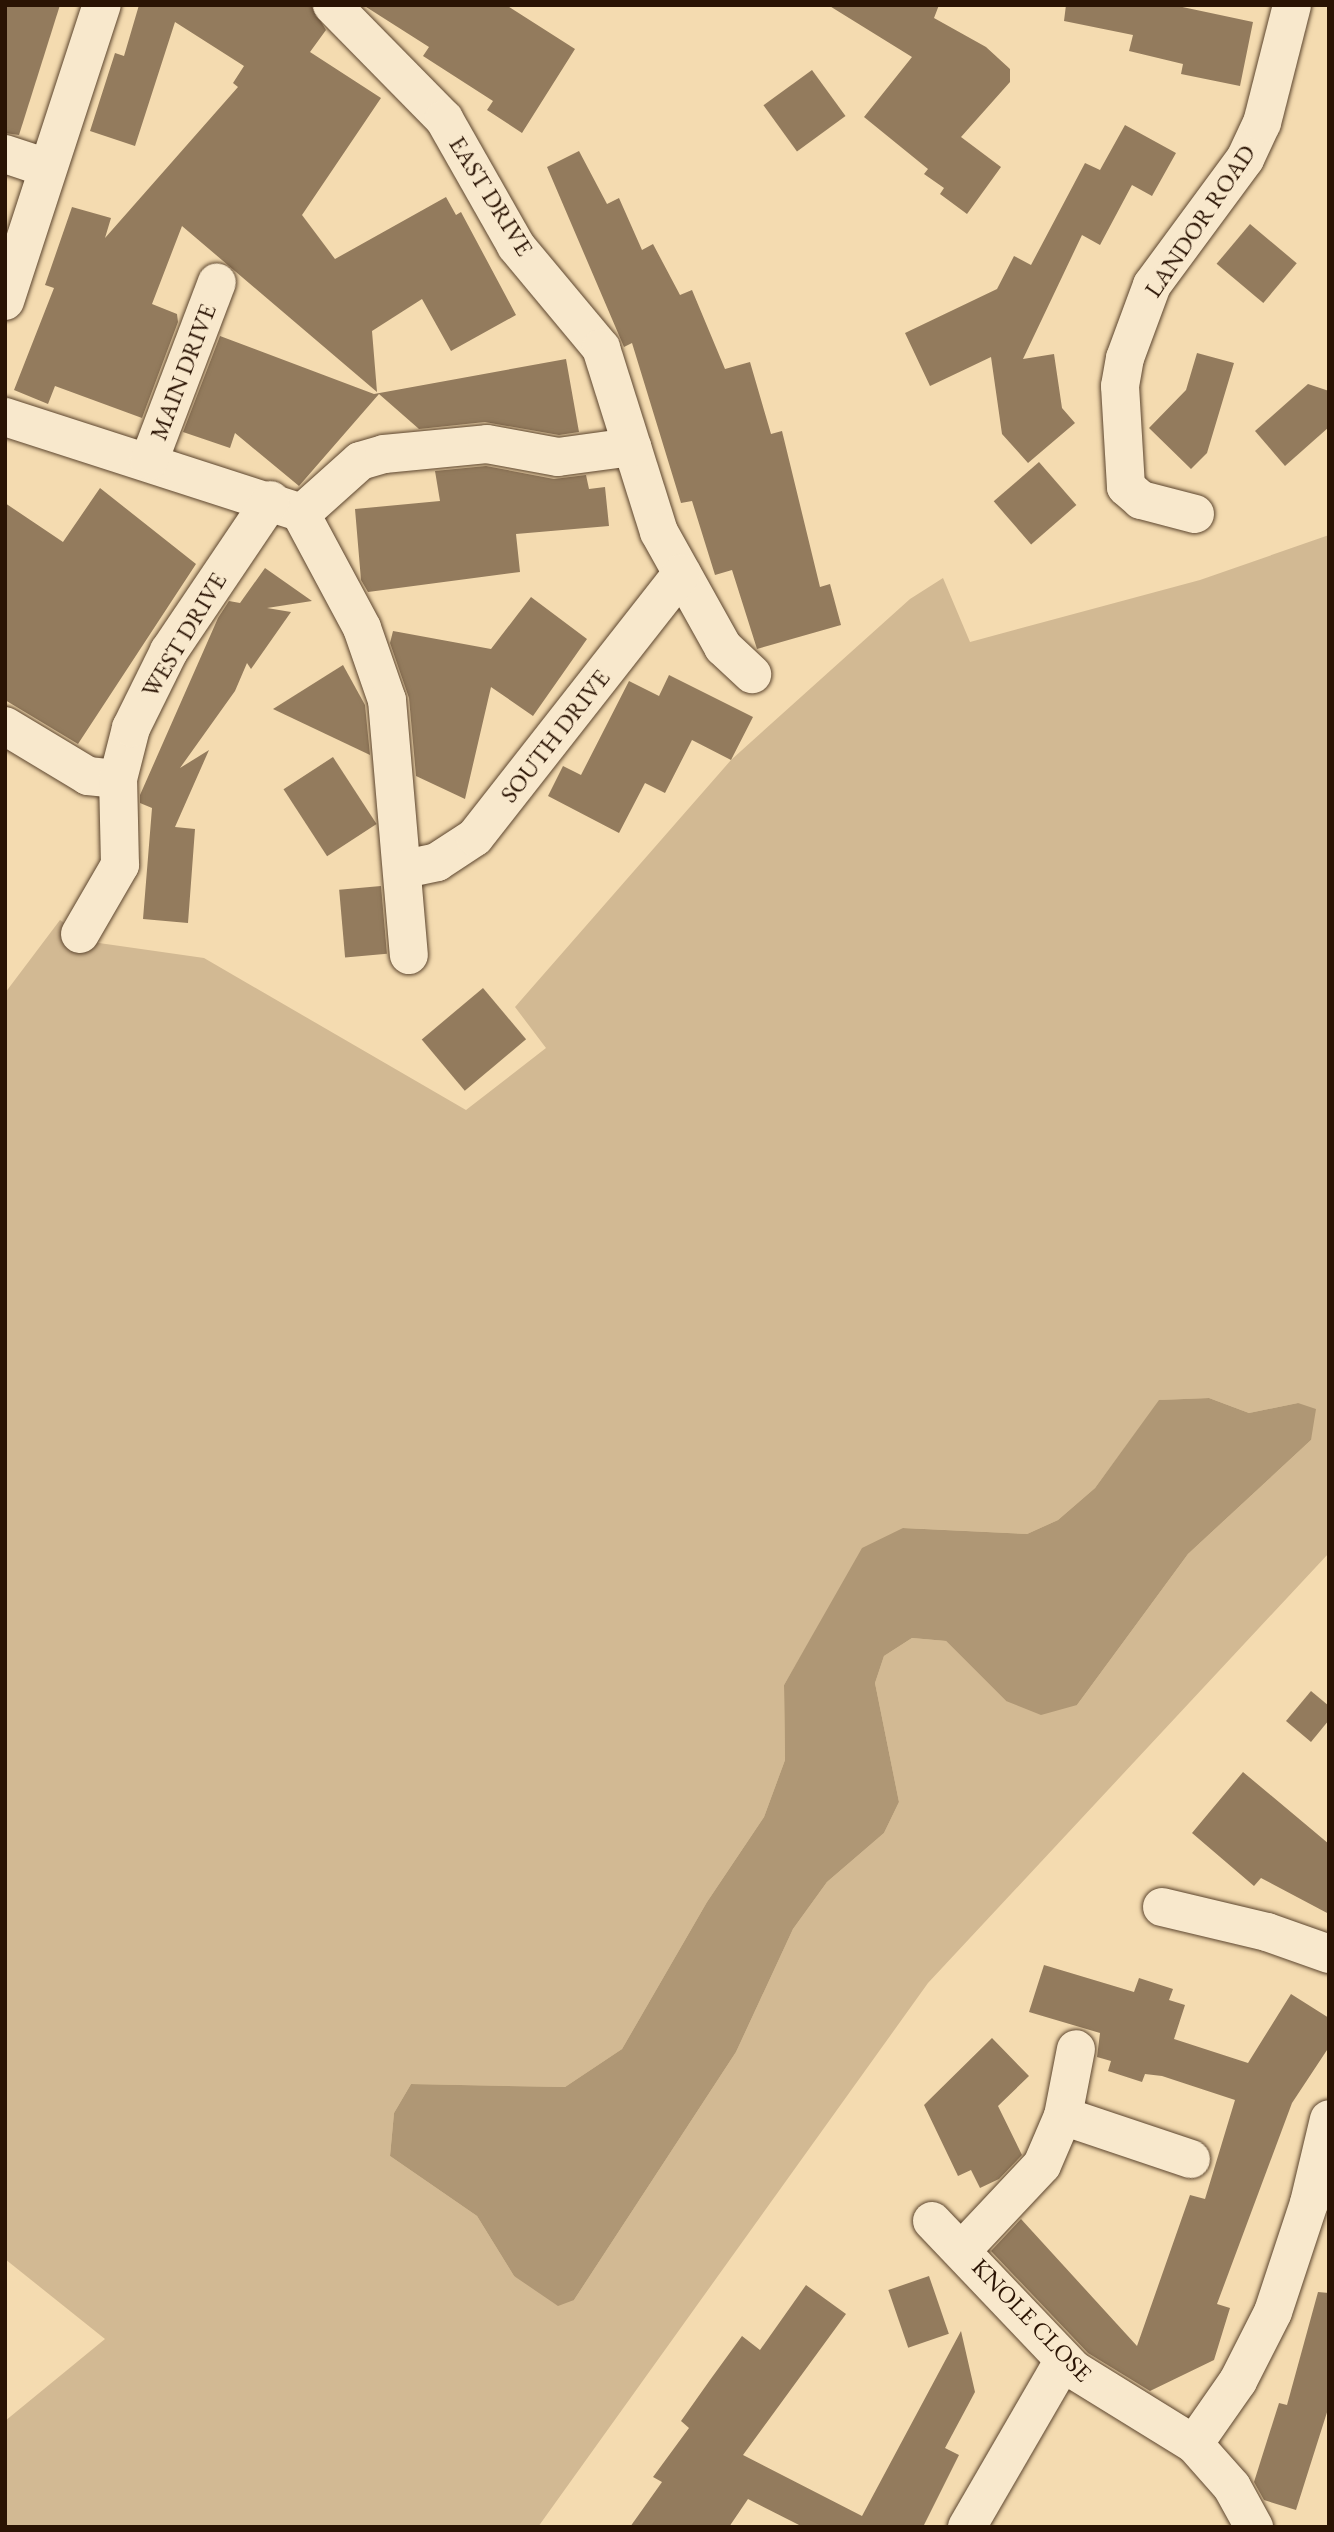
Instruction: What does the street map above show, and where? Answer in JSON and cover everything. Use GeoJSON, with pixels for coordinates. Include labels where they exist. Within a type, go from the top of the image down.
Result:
{"type":"FeatureCollection","features":[{"type":"Feature","properties":{"kind":"street"},"geometry":{"type":"LineString","coordinates":[[5,301],[102,5]]}},
{"type":"Feature","properties":{"kind":"street","name":"EAST DRIVE"},"geometry":{"type":"LineString","coordinates":[[332,5],[444,119],[516,246],[601,348],[632,447]]}},
{"type":"Feature","properties":{"kind":"street","name":"LANDOR ROAD"},"geometry":{"type":"LineString","coordinates":[[1195,514],[1141,500],[1126,487],[1120,386],[1125,358],[1152,285],[1238,169],[1262,123],[1292,5]]}},
{"type":"Feature","properties":{"kind":"street"},"geometry":{"type":"LineString","coordinates":[[5,154],[47,168]]}},
{"type":"Feature","properties":{"kind":"street","name":"MAIN DRIVE"},"geometry":{"type":"LineString","coordinates":[[149,461],[217,282]]}},
{"type":"Feature","properties":{"kind":"street","name":"MAIN DRIVE"},"geometry":{"type":"LineString","coordinates":[[5,417],[286,507]]}},
{"type":"Feature","properties":{"kind":"street","name":"WEST DRIVE"},"geometry":{"type":"LineString","coordinates":[[80,934],[120,865],[118,779],[131,728],[169,651],[286,507],[360,461],[384,454],[487,444],[558,457],[632,447]]}},
{"type":"Feature","properties":{"kind":"street"},"geometry":{"type":"LineString","coordinates":[[632,447],[659,532],[723,648],[752,674]]}},
{"type":"Feature","properties":{"kind":"street"},"geometry":{"type":"LineString","coordinates":[[286,507],[362,628],[387,700],[405,869],[410,955]]}},
{"type":"Feature","properties":{"kind":"street","name":"SOUTH DRIVE"},"geometry":{"type":"LineString","coordinates":[[405,869],[437,862],[475,837],[682,573]]}},
{"type":"Feature","properties":{"kind":"street"},"geometry":{"type":"LineString","coordinates":[[5,726],[88,776],[118,779]]}},
{"type":"Feature","properties":{"kind":"street"},"geometry":{"type":"LineString","coordinates":[[1162,1907],[1267,1932],[1329,1954]]}},
{"type":"Feature","properties":{"kind":"street","name":"KNOLE CLOSE"},"geometry":{"type":"LineString","coordinates":[[963,2249],[1028,2183],[1063,2116],[1076,2049]]}},
{"type":"Feature","properties":{"kind":"street"},"geometry":{"type":"LineString","coordinates":[[1063,2116],[1191,2159]]}},
{"type":"Feature","properties":{"kind":"street"},"geometry":{"type":"LineString","coordinates":[[1194,2444],[1263,2338],[1309,2203],[1329,2119]]}},
{"type":"Feature","properties":{"kind":"street","name":"KNOLE CLOSE"},"geometry":{"type":"LineString","coordinates":[[932,2221],[963,2249],[1084,2379],[1194,2444],[1232,2487],[1254,2527]]}},
{"type":"Feature","properties":{"kind":"street"},"geometry":{"type":"LineString","coordinates":[[967,2527],[1064,2360]]}},
{"type":"Feature","properties":{"kind":"shaded area"},"geometry":{"type":"Polygon","coordinates":[[[1329,535],[1329,1553],[928,1983],[538,2527],[5,2527],[5,2421],[105,2339],[5,2259],[5,993],[60,920],[92,942],[204,958],[466,1110],[546,1048],[515,1007],[731,760],[910,599],[943,578],[970,642],[1200,580],[1329,535]],[[1209,1398],[1160,1400],[1095,1488],[1058,1520],[1027,1534],[904,1528],[818,1627],[784,1685],[785,1760],[764,1817],[707,1902],[622,2049],[565,2087],[411,2084],[394,2113],[390,2156],[477,2216],[514,2276],[574,2300],[736,2052],[793,1929],[827,1882],[884,1833],[899,1802],[875,1683],[884,1656],[912,1638],[946,1641],[1006,1701],[1077,1705],[1188,1554],[1311,1440],[1298,1403],[1249,1413],[1209,1398]]]}},
{"type":"Feature","properties":{"kind":"shaded area"},"geometry":{"type":"Polygon","coordinates":[[[1209,1398],[1249,1413],[1298,1403],[1316,1409],[1311,1440],[1188,1554],[1077,1705],[1041,1715],[1006,1701],[946,1641],[912,1638],[884,1656],[875,1683],[899,1802],[884,1833],[827,1882],[793,1929],[736,2052],[574,2300],[558,2306],[514,2276],[477,2216],[390,2156],[394,2113],[411,2084],[565,2087],[622,2049],[707,1902],[764,1817],[785,1760],[784,1685],[862,1548],[903,1528],[1027,1534],[1058,1520],[1095,1488],[1159,1400],[1209,1398]]]}},
{"type":"Feature","properties":{"kind":"building"},"geometry":{"type":"Polygon","coordinates":[[[5,5],[60,5],[19,135],[5,133],[5,5]]]}},
{"type":"Feature","properties":{"kind":"building"},"geometry":{"type":"Polygon","coordinates":[[[139,5],[311,5],[326,30],[310,52],[381,98],[302,215],[335,259],[446,197],[456,215],[461,212],[516,315],[451,351],[422,299],[372,331],[377,392],[182,226],[152,304],[177,314],[178,322],[142,418],[55,386],[48,404],[14,390],[54,288],[45,285],[72,207],[111,218],[105,238],[238,87],[233,83],[244,66],[175,22],[135,146],[90,131],[115,53],[124,56],[139,5]]]}},
{"type":"Feature","properties":{"kind":"building"},"geometry":{"type":"Polygon","coordinates":[[[363,5],[506,5],[575,49],[522,133],[487,110],[493,101],[423,56],[429,47],[363,5]]]}},
{"type":"Feature","properties":{"kind":"building"},"geometry":{"type":"Polygon","coordinates":[[[828,5],[939,5],[934,18],[986,47],[1010,69],[1010,82],[961,137],[1001,167],[967,214],[940,194],[944,188],[924,174],[928,169],[864,117],[912,57],[828,5]]]}},
{"type":"Feature","properties":{"kind":"building"},"geometry":{"type":"Polygon","coordinates":[[[1066,5],[1173,5],[1253,22],[1240,86],[1181,74],[1183,64],[1129,51],[1133,35],[1064,21],[1066,5]]]}},
{"type":"Feature","properties":{"kind":"building"},"geometry":{"type":"Polygon","coordinates":[[[812,70],[846,116],[797,151],[763,105],[812,70]]]}},
{"type":"Feature","properties":{"kind":"building"},"geometry":{"type":"Polygon","coordinates":[[[1125,125],[1176,153],[1152,196],[1132,185],[1100,245],[1082,235],[1023,359],[1054,354],[1062,408],[1075,423],[1028,463],[1002,434],[991,357],[930,386],[905,333],[997,289],[1014,256],[1031,265],[1085,163],[1100,170],[1125,125]]]}},
{"type":"Feature","properties":{"kind":"building"},"geometry":{"type":"Polygon","coordinates":[[[579,151],[607,204],[619,198],[642,250],[653,244],[680,295],[692,290],[725,369],[750,362],[771,434],[782,431],[820,587],[830,584],[841,625],[757,649],[732,570],[715,575],[692,501],[681,503],[632,343],[624,347],[547,167],[579,151]]]}},
{"type":"Feature","properties":{"kind":"building"},"geometry":{"type":"Polygon","coordinates":[[[1250,224],[1297,263],[1263,303],[1217,264],[1250,224]]]}},
{"type":"Feature","properties":{"kind":"building"},"geometry":{"type":"Polygon","coordinates":[[[220,336],[374,394],[566,359],[579,432],[559,435],[485,422],[419,429],[379,394],[299,486],[235,433],[230,448],[183,432],[220,336]]]}},
{"type":"Feature","properties":{"kind":"building"},"geometry":{"type":"Polygon","coordinates":[[[1197,353],[1234,363],[1207,453],[1191,469],[1149,428],[1186,390],[1197,353]]]}},
{"type":"Feature","properties":{"kind":"building"},"geometry":{"type":"Polygon","coordinates":[[[1308,384],[1329,391],[1329,427],[1285,466],[1255,431],[1308,384]]]}},
{"type":"Feature","properties":{"kind":"building"},"geometry":{"type":"Polygon","coordinates":[[[1039,462],[1076,505],[1031,544],[994,501],[1039,462]]]}},
{"type":"Feature","properties":{"kind":"building"},"geometry":{"type":"Polygon","coordinates":[[[486,466],[554,479],[586,475],[589,489],[605,487],[609,526],[516,534],[520,572],[368,592],[361,580],[355,509],[440,501],[435,471],[486,466]]]}},
{"type":"Feature","properties":{"kind":"building"},"geometry":{"type":"Polygon","coordinates":[[[100,488],[196,564],[78,744],[5,700],[5,503],[63,542],[100,488]]]}},
{"type":"Feature","properties":{"kind":"building"},"geometry":{"type":"Polygon","coordinates":[[[265,568],[312,601],[267,608],[291,612],[251,669],[247,663],[235,691],[180,768],[209,750],[175,827],[195,829],[188,923],[143,919],[152,808],[140,803],[140,795],[218,618],[229,601],[240,603],[265,568]]]}},
{"type":"Feature","properties":{"kind":"building"},"geometry":{"type":"Polygon","coordinates":[[[531,597],[587,639],[533,716],[491,687],[465,799],[416,776],[409,698],[390,643],[393,631],[491,649],[531,597]]]}},
{"type":"Feature","properties":{"kind":"building"},"geometry":{"type":"Polygon","coordinates":[[[343,665],[365,705],[370,755],[273,709],[343,665]]]}},
{"type":"Feature","properties":{"kind":"building"},"geometry":{"type":"Polygon","coordinates":[[[669,675],[753,717],[731,760],[692,740],[665,793],[645,783],[619,833],[548,796],[563,766],[581,775],[629,681],[659,696],[669,675]]]}},
{"type":"Feature","properties":{"kind":"building"},"geometry":{"type":"Polygon","coordinates":[[[333,757],[377,824],[327,856],[284,789],[333,757]]]}},
{"type":"Feature","properties":{"kind":"building"},"geometry":{"type":"Polygon","coordinates":[[[381,886],[387,954],[345,957],[339,890],[381,886]]]}},
{"type":"Feature","properties":{"kind":"building"},"geometry":{"type":"Polygon","coordinates":[[[483,988],[526,1039],[465,1091],[422,1039],[483,988]]]}},
{"type":"Feature","properties":{"kind":"building"},"geometry":{"type":"Polygon","coordinates":[[[1311,1691],[1329,1706],[1329,1720],[1311,1742],[1286,1721],[1311,1691]]]}},
{"type":"Feature","properties":{"kind":"building"},"geometry":{"type":"Polygon","coordinates":[[[1243,1772],[1329,1844],[1329,1914],[1261,1878],[1254,1886],[1192,1833],[1243,1772]]]}},
{"type":"Feature","properties":{"kind":"building"},"geometry":{"type":"Polygon","coordinates":[[[1044,1965],[1134,1992],[1139,1978],[1173,1989],[1169,2000],[1185,2005],[1174,2039],[1248,2063],[1291,1994],[1329,2018],[1329,2047],[1292,2103],[1217,2304],[1230,2308],[1214,2360],[1150,2391],[1088,2353],[991,2251],[1021,2219],[1137,2346],[1190,2195],[1205,2199],[1235,2100],[1162,2076],[1145,2074],[1142,2082],[1108,2071],[1111,2061],[1097,2057],[1100,2033],[1029,2012],[1044,1965]]]}},
{"type":"Feature","properties":{"kind":"building"},"geometry":{"type":"Polygon","coordinates":[[[992,2038],[1029,2076],[998,2106],[1022,2155],[999,2179],[980,2188],[971,2170],[958,2176],[924,2105],[992,2038]]]}},
{"type":"Feature","properties":{"kind":"building"},"geometry":{"type":"Polygon","coordinates":[[[929,2276],[949,2334],[908,2348],[888,2290],[929,2276]]]}},
{"type":"Feature","properties":{"kind":"building"},"geometry":{"type":"Polygon","coordinates":[[[806,2285],[846,2314],[743,2455],[862,2516],[961,2331],[975,2392],[945,2448],[959,2455],[923,2527],[803,2527],[748,2499],[729,2527],[630,2527],[662,2482],[653,2477],[689,2428],[681,2421],[742,2336],[760,2350],[806,2285]]]}},
{"type":"Feature","properties":{"kind":"building"},"geometry":{"type":"Polygon","coordinates":[[[1318,2292],[1329,2293],[1329,2406],[1296,2510],[1264,2500],[1254,2482],[1279,2403],[1287,2405],[1318,2292]]]}}]}
